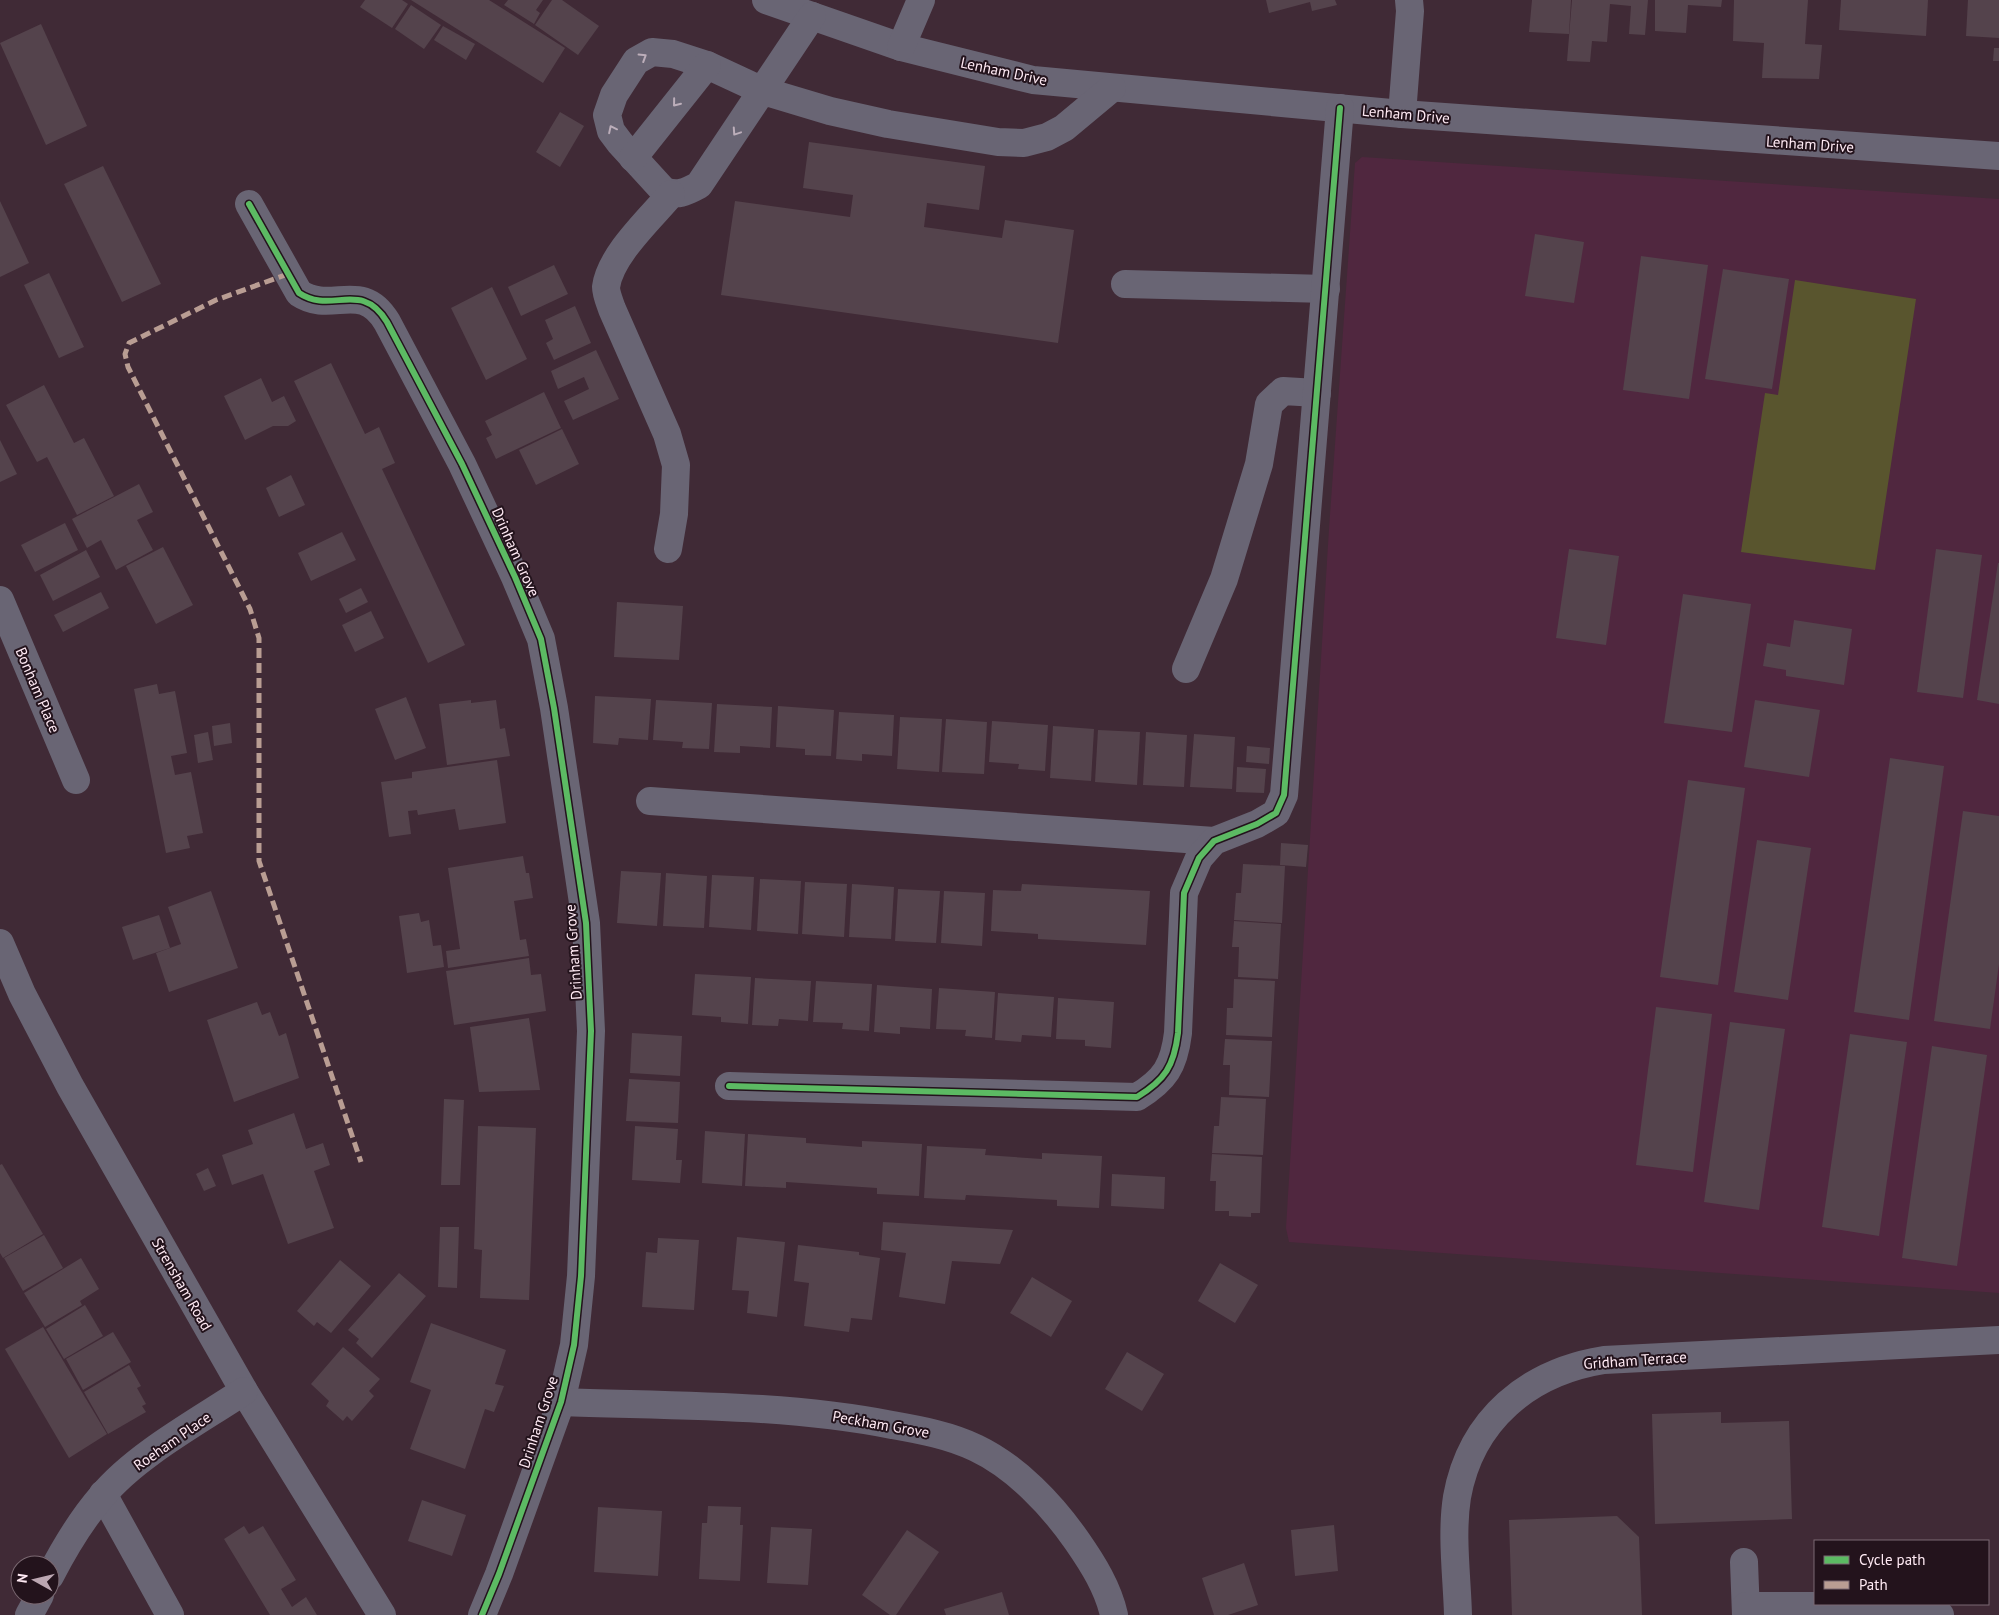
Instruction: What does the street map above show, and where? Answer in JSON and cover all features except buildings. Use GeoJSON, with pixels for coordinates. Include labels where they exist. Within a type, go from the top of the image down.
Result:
{"type":"FeatureCollection","features":[{"type":"Feature","properties":{"kind":"street","name":"Lenham Drive"},"geometry":{"type":"LineString","coordinates":[[766,0],[902,48],[1033,80],[1402,114],[1999,156]]}},
{"type":"Feature","properties":{"kind":"street"},"geometry":{"type":"LineString","coordinates":[[902,48],[921,0]]}},
{"type":"Feature","properties":{"kind":"street"},"geometry":{"type":"LineString","coordinates":[[1402,114],[1410,11],[1408,0]]}},
{"type":"Feature","properties":{"kind":"street"},"geometry":{"type":"LineString","coordinates":[[812,16],[763,91],[699,185],[682,194],[671,194],[663,190],[611,131],[607,115],[614,95],[636,61],[652,52],[673,54],[707,65],[763,91],[888,124],[998,142],[1024,143],[1047,137],[1064,128],[1112,88]]}},
{"type":"Feature","properties":{"kind":"street"},"geometry":{"type":"LineString","coordinates":[[633,158],[707,65]]}},
{"type":"Feature","properties":{"kind":"street"},"geometry":{"type":"LineString","coordinates":[[729,1086],[1137,1097],[1153,1087],[1166,1074],[1176,1053],[1184,893],[1199,858],[1214,842],[1257,824],[1276,813],[1284,794],[1340,108]]}},
{"type":"Feature","properties":{"kind":"street"},"geometry":{"type":"LineString","coordinates":[[668,549],[675,505],[676,465],[667,434],[612,310],[606,289],[609,275],[632,239],[671,194]]}},
{"type":"Feature","properties":{"kind":"street","name":"Drinham Grove"},"geometry":{"type":"LineString","coordinates":[[249,204],[299,293],[309,300],[319,302],[354,298],[365,300],[379,309],[462,464],[515,577],[540,639],[552,700],[586,923],[590,1031],[580,1276],[574,1346],[561,1402],[499,1574],[482,1615]]}},
{"type":"Feature","properties":{"kind":"street"},"geometry":{"type":"LineString","coordinates":[[1125,284],[1326,289]]}},
{"type":"Feature","properties":{"kind":"street"},"geometry":{"type":"LineString","coordinates":[[1186,669],[1224,578],[1259,464],[1269,404],[1283,391],[1317,393]]}},
{"type":"Feature","properties":{"kind":"street","name":"Bonham Place"},"geometry":{"type":"LineString","coordinates":[[0,600],[76,780]]}},
{"type":"Feature","properties":{"kind":"street"},"geometry":{"type":"LineString","coordinates":[[650,801],[1214,842]]}},
{"type":"Feature","properties":{"kind":"street","name":"Strensham Road"},"geometry":{"type":"LineString","coordinates":[[0,943],[22,994],[70,1086],[244,1391],[382,1615]]}},
{"type":"Feature","properties":{"kind":"street","name":"Gridham Terrace"},"geometry":{"type":"LineString","coordinates":[[1458,1615],[1457,1498],[1464,1472],[1474,1447],[1488,1425],[1505,1405],[1527,1388],[1551,1374],[1577,1364],[1604,1360],[1999,1340]]}},
{"type":"Feature","properties":{"kind":"street","name":"Roeham Place"},"geometry":{"type":"LineString","coordinates":[[60,1558],[75,1530],[103,1494],[140,1460],[244,1391]]}},
{"type":"Feature","properties":{"kind":"street","name":"Peckham Grove"},"geometry":{"type":"LineString","coordinates":[[561,1402],[738,1408],[849,1416],[939,1434],[976,1448],[1019,1476],[1066,1524],[1097,1570],[1114,1615]]}},
{"type":"Feature","properties":{"kind":"street"},"geometry":{"type":"LineString","coordinates":[[103,1494],[170,1615]]}},
{"type":"Feature","properties":{"kind":"street"},"geometry":{"type":"LineString","coordinates":[[1744,1562],[1746,1610],[1925,1606],[1940,1615]]}},
{"type":"Feature","properties":{"kind":"shaded area"},"geometry":{"type":"Polygon","coordinates":[[[1362,157],[1999,199],[1999,1293],[1289,1242],[1286,1228],[1329,529],[1355,163],[1362,157]]]}},
{"type":"Feature","properties":{"kind":"shaded area"},"geometry":{"type":"Polygon","coordinates":[[[1795,280],[1916,299],[1875,570],[1741,552],[1765,393],[1778,395],[1795,280]]]}},
{"type":"Feature","properties":{"kind":"marked path"},"geometry":{"type":"LineString","coordinates":[[288,274],[216,300],[129,343],[125,354],[128,367],[250,609],[259,638],[259,861],[361,1162]]}},
{"type":"Feature","properties":{"kind":"cycle path"},"geometry":{"type":"LineString","coordinates":[[729,1086],[1137,1097],[1155,1084],[1171,1063],[1178,1033],[1184,893],[1199,858],[1214,841],[1257,824],[1276,813],[1284,795],[1340,108]]}},
{"type":"Feature","properties":{"kind":"cycle path"},"geometry":{"type":"LineString","coordinates":[[249,204],[299,293],[311,299],[323,301],[356,300],[367,302],[377,309],[387,322],[462,464],[515,577],[541,639],[554,708],[586,923],[591,1031],[581,1276],[574,1345],[561,1402],[499,1574],[482,1615]]}}]}
